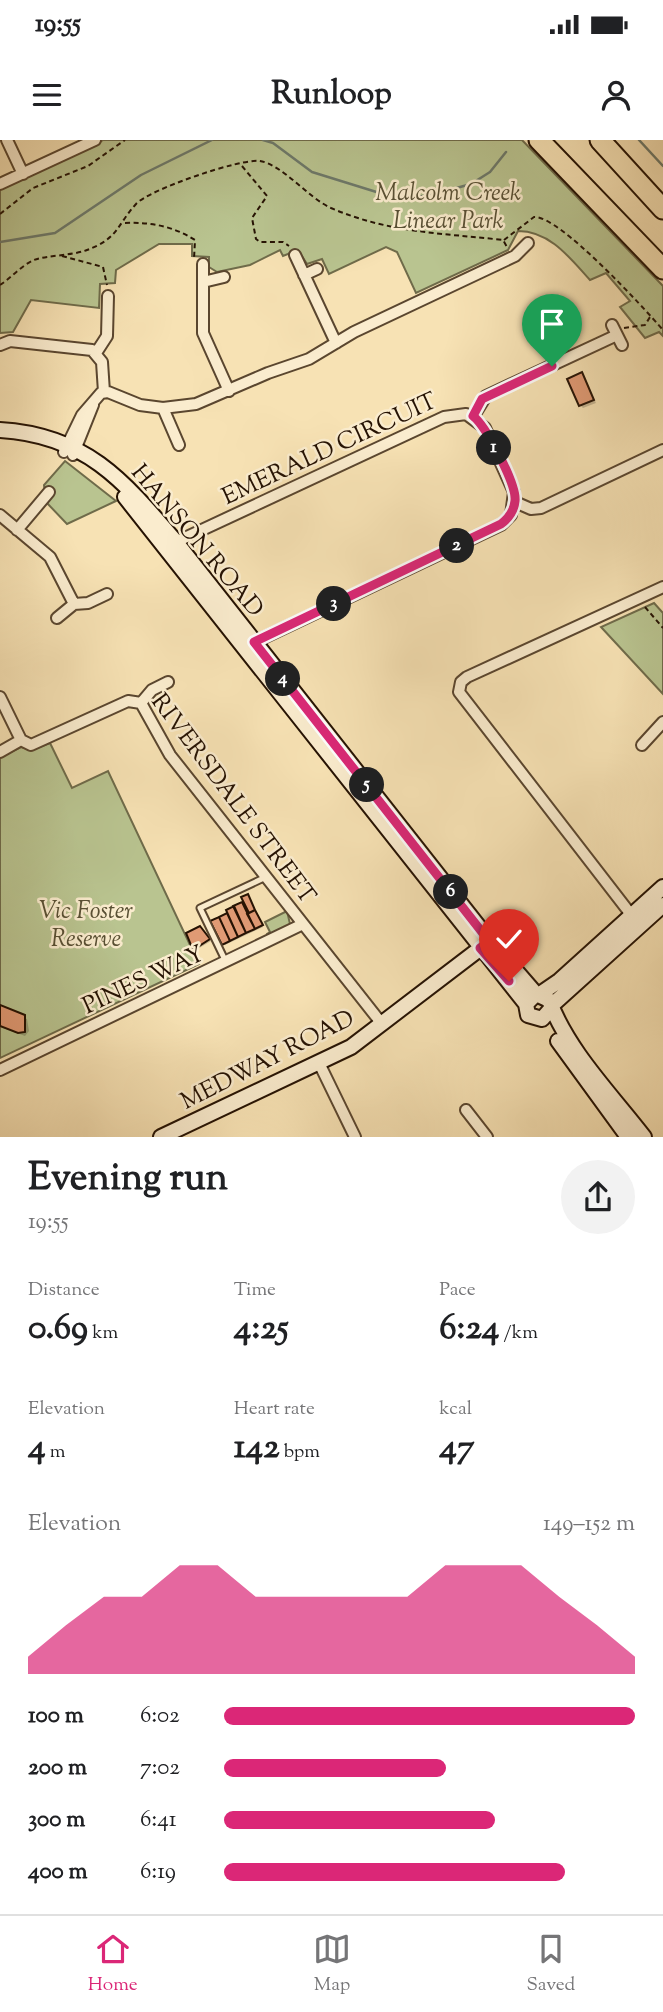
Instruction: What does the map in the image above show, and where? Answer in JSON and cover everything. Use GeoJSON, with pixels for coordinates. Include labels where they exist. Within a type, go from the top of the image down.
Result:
{"type":"FeatureCollection","features":[{"type":"Feature","properties":{"kind":"highway"},"geometry":{"type":"LineString","coordinates":[[539,140],[663,269]]}},
{"type":"Feature","properties":{"kind":"highway"},"geometry":{"type":"LineString","coordinates":[[600,140],[663,209]]}},
{"type":"Feature","properties":{"kind":"street"},"geometry":{"type":"LineString","coordinates":[[7,140],[23,173]]}},
{"type":"Feature","properties":{"kind":"street"},"geometry":{"type":"LineString","coordinates":[[0,184],[95,140]]}},
{"type":"Feature","properties":{"kind":"street"},"geometry":{"type":"LineString","coordinates":[[99,396],[163,408],[196,404],[268,373],[309,359],[336,343],[504,262],[527,243]]}},
{"type":"Feature","properties":{"kind":"street"},"geometry":{"type":"LineString","coordinates":[[295,255],[336,343]]}},
{"type":"Feature","properties":{"kind":"street"},"geometry":{"type":"LineString","coordinates":[[203,264],[203,333],[229,391]]}},
{"type":"Feature","properties":{"kind":"street"},"geometry":{"type":"LineString","coordinates":[[304,275],[317,269]]}},
{"type":"Feature","properties":{"kind":"street"},"geometry":{"type":"LineString","coordinates":[[203,282],[224,276]]}},
{"type":"Feature","properties":{"kind":"street"},"geometry":{"type":"LineString","coordinates":[[96,353],[107,336],[108,296]]}},
{"type":"Feature","properties":{"kind":"street"},"geometry":{"type":"LineString","coordinates":[[473,416],[486,396],[617,334]]}},
{"type":"Feature","properties":{"kind":"street"},"geometry":{"type":"LineString","coordinates":[[0,345],[10,341],[85,349],[96,353],[102,362],[99,396],[70,450]]}},
{"type":"Feature","properties":{"kind":"street"},"geometry":{"type":"LineString","coordinates":[[163,408],[178,445]]}},
{"type":"Feature","properties":{"kind":"street","name":"EMERALD CIRCUIT"},"geometry":{"type":"LineString","coordinates":[[170,545],[444,417],[458,413],[473,416],[485,428],[514,492],[515,502]]}},
{"type":"Feature","properties":{"kind":"street","name":"HANSON ROAD"},"geometry":{"type":"LineString","coordinates":[[0,430],[35,434],[94,458],[119,479],[485,944],[534,997]]}},
{"type":"Feature","properties":{"kind":"street","name":"HANSON ROAD"},"geometry":{"type":"LineString","coordinates":[[0,437],[70,450]]}},
{"type":"Feature","properties":{"kind":"street"},"geometry":{"type":"LineString","coordinates":[[249,646],[501,524],[511,515],[515,502],[531,509],[541,508],[663,450]]}},
{"type":"Feature","properties":{"kind":"street"},"geometry":{"type":"LineString","coordinates":[[17,530],[49,492]]}},
{"type":"Feature","properties":{"kind":"street"},"geometry":{"type":"LineString","coordinates":[[0,515],[50,556],[74,604]]}},
{"type":"Feature","properties":{"kind":"street"},"geometry":{"type":"LineString","coordinates":[[636,921],[458,692],[461,682],[467,677],[663,587]]}},
{"type":"Feature","properties":{"kind":"street"},"geometry":{"type":"LineString","coordinates":[[57,618],[74,604],[88,603],[107,594]]}},
{"type":"Feature","properties":{"kind":"street"},"geometry":{"type":"LineString","coordinates":[[141,703],[152,690],[168,682]]}},
{"type":"Feature","properties":{"kind":"street"},"geometry":{"type":"LineString","coordinates":[[0,697],[21,740],[0,752]]}},
{"type":"Feature","properties":{"kind":"street","name":"RIVERSDALE STREET"},"geometry":{"type":"LineString","coordinates":[[21,740],[31,745],[40,743],[128,701],[141,703],[170,755],[382,1024]]}},
{"type":"Feature","properties":{"kind":"street"},"geometry":{"type":"LineString","coordinates":[[642,745],[663,722]]}},
{"type":"Feature","properties":{"kind":"street"},"geometry":{"type":"LineString","coordinates":[[582,969],[534,997],[528,1015],[547,1012],[582,969],[662,896]]}},
{"type":"Feature","properties":{"kind":"street","name":"PINES WAY"},"geometry":{"type":"LineString","coordinates":[[0,1070],[227,963],[303,924]]}},
{"type":"Feature","properties":{"kind":"street","name":"MEDWAY ROAD"},"geometry":{"type":"LineString","coordinates":[[162,1137],[351,1048],[485,944]]}},
{"type":"Feature","properties":{"kind":"street"},"geometry":{"type":"LineString","coordinates":[[534,997],[546,997],[547,1012],[626,1132],[644,1137]]}},
{"type":"Feature","properties":{"kind":"street"},"geometry":{"type":"LineString","coordinates":[[320,1063],[355,1137]]}},
{"type":"Feature","properties":{"kind":"street"},"geometry":{"type":"LineString","coordinates":[[466,1110],[486,1137]]}},
{"type":"Feature","properties":{"kind":"lane"},"geometry":{"type":"LineString","coordinates":[[227,963],[200,908],[266,877]]}},
{"type":"Feature","properties":{"kind":"path"},"geometry":{"type":"LineString","coordinates":[[0,214],[33,188],[88,166],[109,154],[125,140]]}},
{"type":"Feature","properties":{"kind":"path"},"geometry":{"type":"LineString","coordinates":[[0,285],[35,260],[86,251],[117,234],[136,203],[149,196],[206,172],[258,160],[271,164],[308,195],[331,208],[392,228],[450,237],[503,240],[534,217],[547,219],[608,270],[663,330]]}},
{"type":"Feature","properties":{"kind":"path"},"geometry":{"type":"LineString","coordinates":[[242,165],[267,194],[252,218],[256,239],[263,243],[283,242],[295,255]]}},
{"type":"Feature","properties":{"kind":"path"},"geometry":{"type":"LineString","coordinates":[[125,223],[152,222],[186,234],[195,240],[194,265],[203,264]]}},
{"type":"Feature","properties":{"kind":"path"},"geometry":{"type":"LineString","coordinates":[[62,256],[103,267],[107,276],[108,296]]}},
{"type":"Feature","properties":{"kind":"path"},"geometry":{"type":"LineString","coordinates":[[617,334],[645,325],[651,316]]}},
{"type":"Feature","properties":{"kind":"path"},"geometry":{"type":"LineString","coordinates":[[645,607],[663,628]]}},
{"type":"Feature","properties":{"kind":"green space","name":"Malcolm Creek Linear Park"},"geometry":{"type":"Polygon","coordinates":[[[103,140],[522,140],[663,286],[663,336],[659,332],[645,338],[620,307],[630,301],[606,273],[590,280],[550,241],[529,232],[518,231],[508,250],[416,293],[397,252],[386,247],[329,274],[322,259],[307,264],[298,250],[283,256],[280,250],[250,265],[217,272],[209,267],[209,257],[192,256],[192,244],[159,244],[116,270],[115,283],[100,284],[99,308],[31,300],[13,332],[0,333],[0,189],[103,140]]]}},
{"type":"Feature","properties":{"kind":"green space"},"geometry":{"type":"Polygon","coordinates":[[[65,461],[116,501],[67,524],[46,502],[44,485],[65,461]]]}},
{"type":"Feature","properties":{"kind":"green space"},"geometry":{"type":"Polygon","coordinates":[[[654,603],[663,613],[663,694],[601,627],[654,603]]]}},
{"type":"Feature","properties":{"kind":"green space","name":"Vic Foster Reserve"},"geometry":{"type":"Polygon","coordinates":[[[50,743],[72,788],[108,771],[199,964],[0,1058],[0,757],[21,747],[32,750],[50,743]]]}},
{"type":"Feature","properties":{"kind":"green space"},"geometry":{"type":"Polygon","coordinates":[[[287,911],[290,924],[268,938],[267,934],[270,932],[265,922],[287,911]]]}},
{"type":"Feature","properties":{"kind":"building"},"geometry":{"type":"Polygon","coordinates":[[[582,372],[594,400],[579,406],[567,379],[582,372]]]}},
{"type":"Feature","properties":{"kind":"building"},"geometry":{"type":"Polygon","coordinates":[[[248,894],[255,910],[249,913],[241,897],[248,894]]]}},
{"type":"Feature","properties":{"kind":"building"},"geometry":{"type":"Polygon","coordinates":[[[242,902],[255,929],[246,933],[233,906],[242,902]]]}},
{"type":"Feature","properties":{"kind":"building"},"geometry":{"type":"Polygon","coordinates":[[[234,906],[246,933],[238,937],[226,910],[234,906]]]}},
{"type":"Feature","properties":{"kind":"building"},"geometry":{"type":"Polygon","coordinates":[[[255,910],[263,925],[255,929],[247,914],[255,910]]]}},
{"type":"Feature","properties":{"kind":"building"},"geometry":{"type":"Polygon","coordinates":[[[227,913],[238,937],[230,941],[219,917],[227,913]]]}},
{"type":"Feature","properties":{"kind":"building"},"geometry":{"type":"Polygon","coordinates":[[[219,917],[230,941],[222,945],[210,921],[219,917]]]}},
{"type":"Feature","properties":{"kind":"building"},"geometry":{"type":"Polygon","coordinates":[[[200,926],[210,939],[193,950],[186,933],[200,926]]]}},
{"type":"Feature","properties":{"kind":"building"},"geometry":{"type":"Polygon","coordinates":[[[0,1005],[25,1015],[25,1032],[18,1033],[0,1026],[0,1005]]]}},
{"type":"Feature","properties":{"kind":"waterway"},"geometry":{"type":"LineString","coordinates":[[0,242],[55,233],[141,175],[212,140]]}},
{"type":"Feature","properties":{"kind":"waterway"},"geometry":{"type":"LineString","coordinates":[[263,140],[273,143],[312,172],[399,199],[431,195],[471,184],[490,172],[506,152]]}},
{"type":"Feature","properties":{"kind":"waterway"},"geometry":{"type":"LineString","coordinates":[[639,140],[663,166]]}},
{"type":"Feature","properties":{"kind":"route"},"geometry":{"type":"LineString","coordinates":[[509,981],[480,948],[489,941],[254,642],[501,524],[511,515],[515,502],[514,492],[485,428],[473,416],[482,399],[552,366]]}}]}
